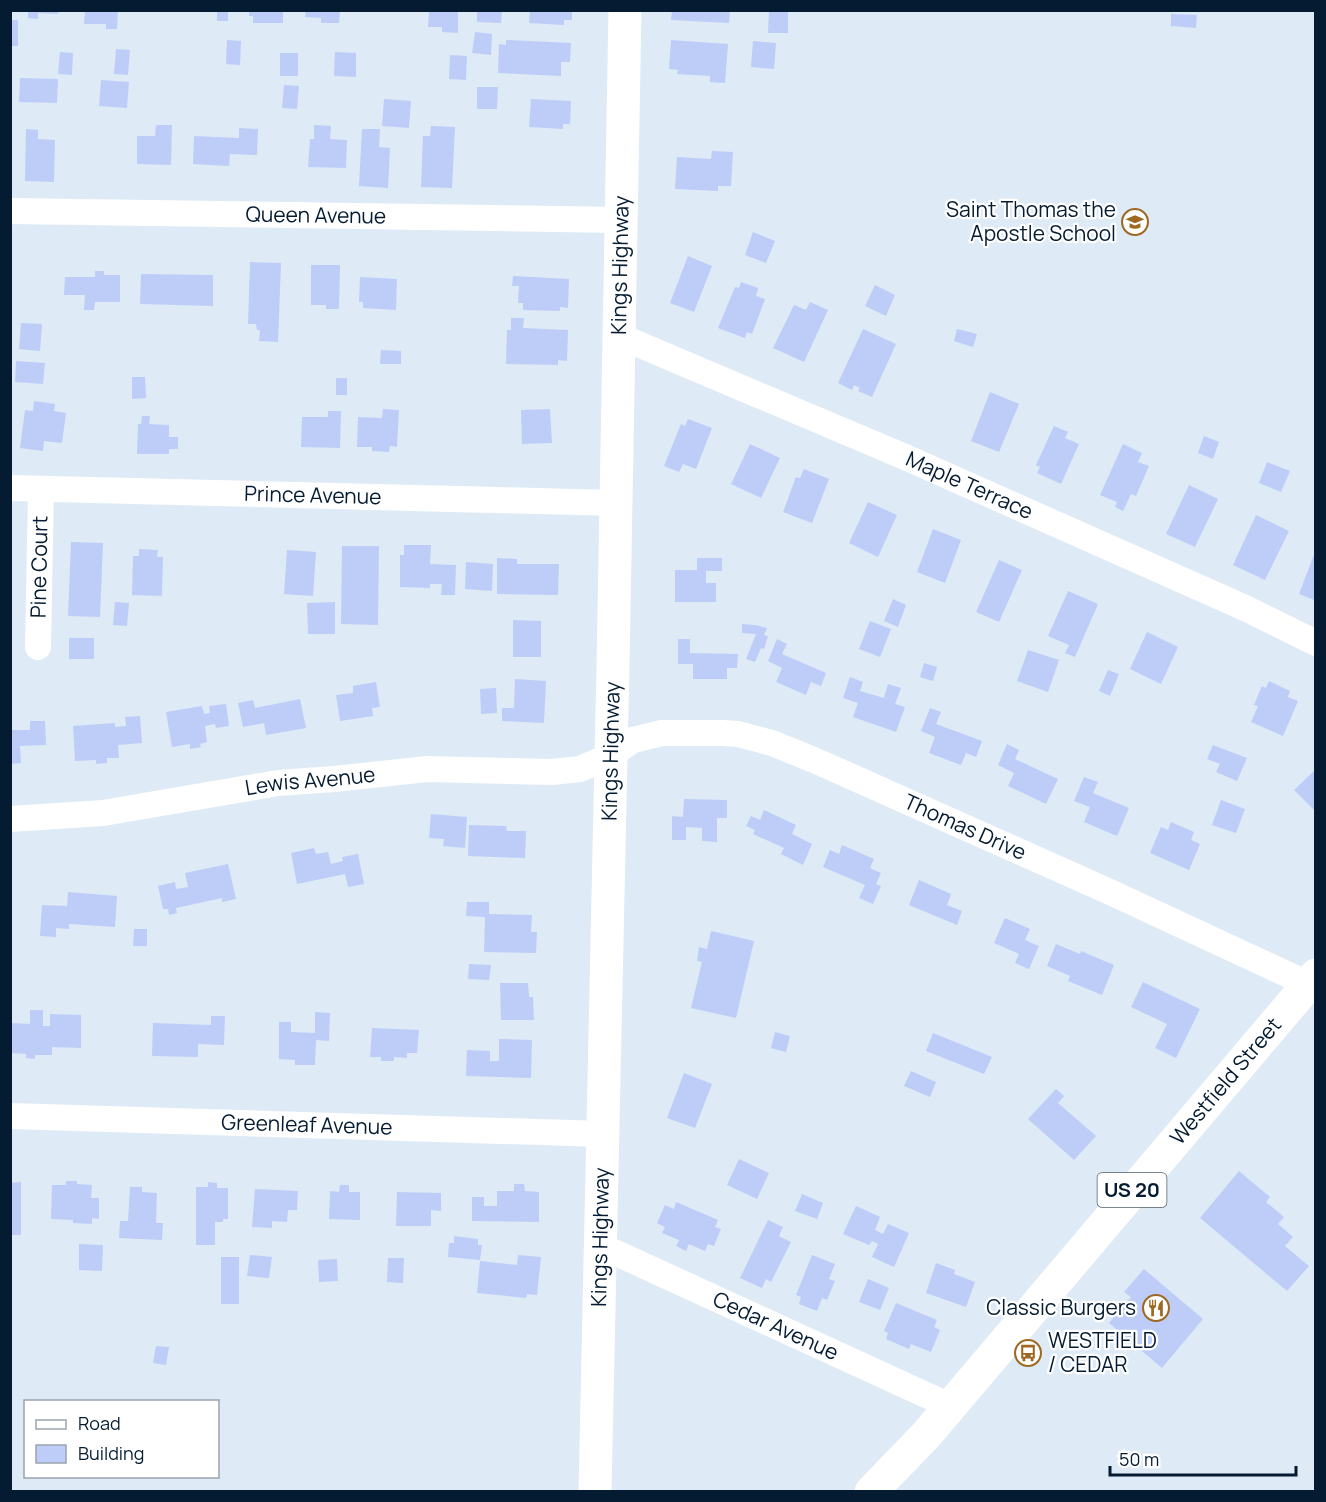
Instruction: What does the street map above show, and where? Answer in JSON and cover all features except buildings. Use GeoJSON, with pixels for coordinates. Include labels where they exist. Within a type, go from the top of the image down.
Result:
{"type":"FeatureCollection","features":[{"type":"Feature","properties":{"kind":"main road","name":"Kings Highway"},"geometry":{"type":"LineString","coordinates":[[595,1491],[626,10]]}},
{"type":"Feature","properties":{"kind":"main road","name":"Westfield Street"},"geometry":{"type":"LineString","coordinates":[[871,1491],[927,1434],[1312,979]]}},
{"type":"Feature","properties":{"kind":"main road","name":"Westfield Street"},"geometry":{"type":"LineString","coordinates":[[882,1491],[901,1461]]}},
{"type":"Feature","properties":{"kind":"street","name":"Queen Avenue"},"geometry":{"type":"LineString","coordinates":[[10,210],[621,220]]}},
{"type":"Feature","properties":{"kind":"street","name":"Maple Terrace"},"geometry":{"type":"LineString","coordinates":[[620,336],[916,462],[1245,608],[1316,643]]}},
{"type":"Feature","properties":{"kind":"street","name":"Prince Avenue"},"geometry":{"type":"LineString","coordinates":[[10,488],[616,503]]}},
{"type":"Feature","properties":{"kind":"street","name":"Pine Court"},"geometry":{"type":"LineString","coordinates":[[38,647],[41,489]]}},
{"type":"Feature","properties":{"kind":"street","name":"Thomas Drive"},"geometry":{"type":"LineString","coordinates":[[610,756],[633,740],[662,733],[738,734],[761,740],[814,760],[1312,979]]}},
{"type":"Feature","properties":{"kind":"street","name":"Lewis Avenue"},"geometry":{"type":"LineString","coordinates":[[10,819],[103,813],[278,783],[427,769],[552,772],[580,770],[610,756]]}},
{"type":"Feature","properties":{"kind":"street","name":"Greenleaf Avenue"},"geometry":{"type":"LineString","coordinates":[[10,1116],[603,1134]]}},
{"type":"Feature","properties":{"kind":"street","name":"Cedar Avenue"},"geometry":{"type":"LineString","coordinates":[[601,1246],[950,1406]]}},
{"type":"Feature","properties":{"kind":"place","name":"Saint Thomas the Apostle School"},"geometry":{"type":"Point","coordinates":[1135,222]}},
{"type":"Feature","properties":{"kind":"place","name":"Classic Burgers"},"geometry":{"type":"Point","coordinates":[1156,1308]}},
{"type":"Feature","properties":{"kind":"place","name":"WESTFIELD / CEDAR"},"geometry":{"type":"Point","coordinates":[1028,1353]}}]}
